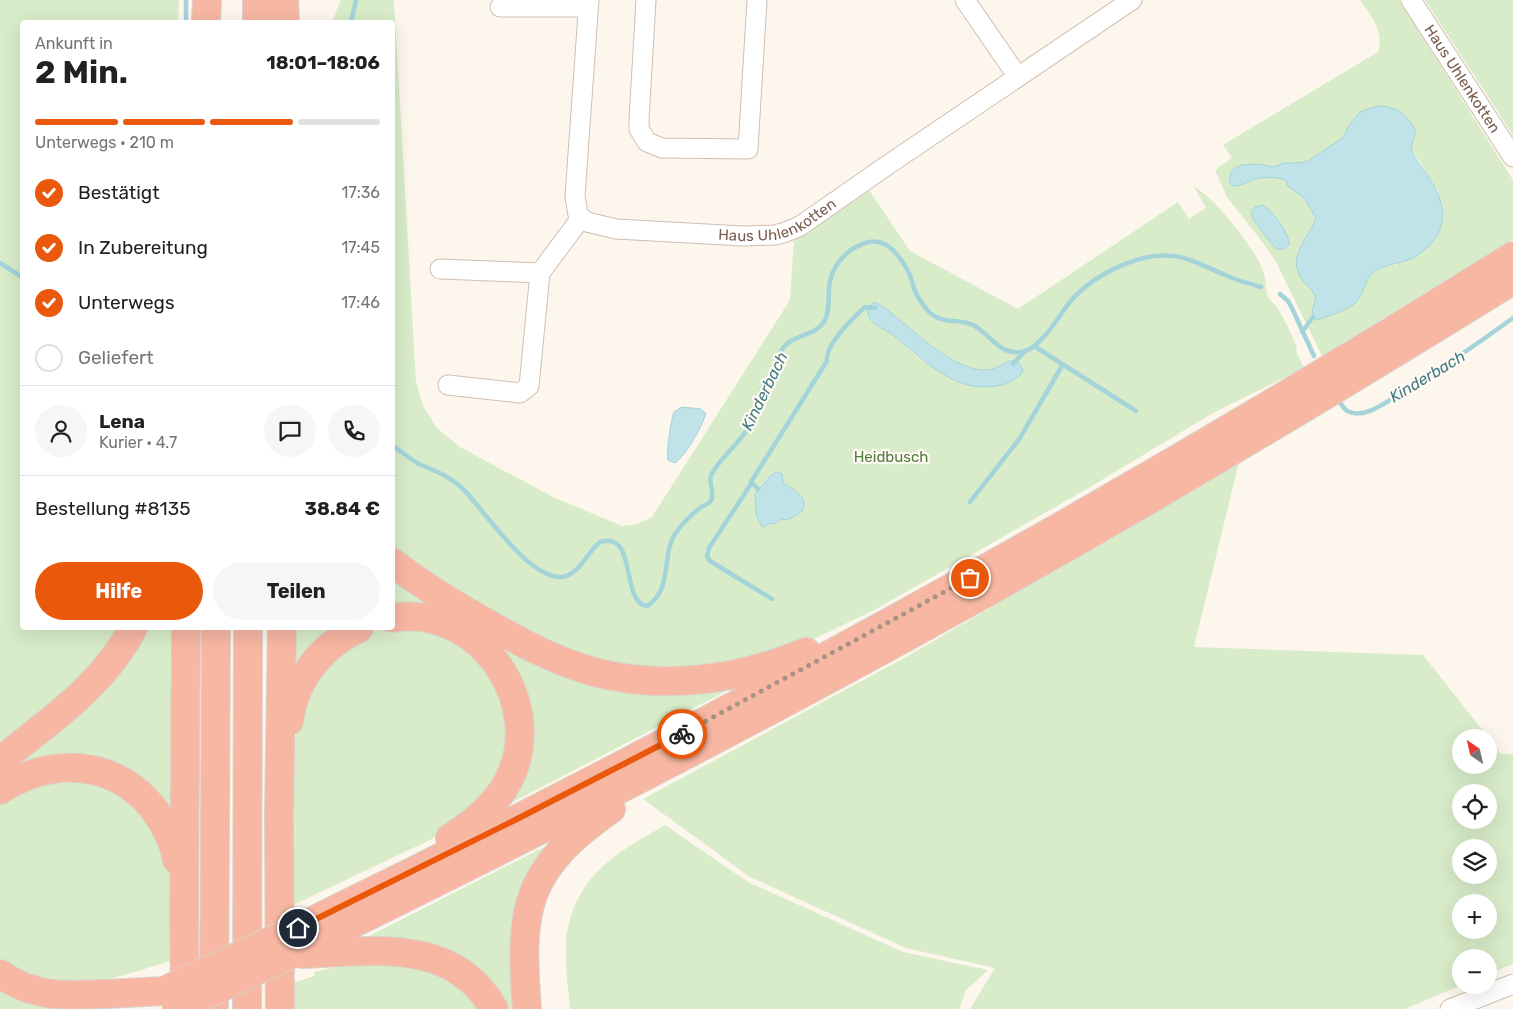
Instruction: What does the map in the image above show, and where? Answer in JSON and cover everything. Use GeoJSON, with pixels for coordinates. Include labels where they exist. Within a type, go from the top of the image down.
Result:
{"type":"FeatureCollection","features":[{"type":"Feature","properties":{"kind":"highway"},"geometry":{"type":"LineString","coordinates":[[206,20],[207,0]]}},
{"type":"Feature","properties":{"kind":"highway"},"geometry":{"type":"LineString","coordinates":[[224,0],[224,20]]}},
{"type":"Feature","properties":{"kind":"highway"},"geometry":{"type":"LineString","coordinates":[[257,20],[258,0]]}},
{"type":"Feature","properties":{"kind":"highway"},"geometry":{"type":"LineString","coordinates":[[284,0],[285,20]]}},
{"type":"Feature","properties":{"kind":"highway"},"geometry":{"type":"LineString","coordinates":[[0,974],[22,986],[45,993],[170,1000],[298,928],[690,730],[954,587],[1246,418],[1513,256]]}},
{"type":"Feature","properties":{"kind":"highway"},"geometry":{"type":"LineString","coordinates":[[126,1009],[170,1000],[291,954],[576,812],[748,723],[1079,540],[1268,430],[1513,280]]}},
{"type":"Feature","properties":{"kind":"highway"},"geometry":{"type":"LineString","coordinates":[[395,564],[443,598],[516,641],[592,671],[614,676],[654,680],[688,680],[720,677],[776,664],[821,646],[872,619],[954,587]]}},
{"type":"Feature","properties":{"kind":"highway"},"geometry":{"type":"LineString","coordinates":[[345,904],[420,854],[462,830],[482,815],[496,800],[507,783],[517,756],[520,739],[517,704],[507,679],[486,648],[466,633],[442,622],[414,617],[395,618]]}},
{"type":"Feature","properties":{"kind":"highway"},"geometry":{"type":"LineString","coordinates":[[0,761],[84,693],[118,652],[132,630]]}},
{"type":"Feature","properties":{"kind":"highway"},"geometry":{"type":"LineString","coordinates":[[185,1009],[186,630]]}},
{"type":"Feature","properties":{"kind":"highway"},"geometry":{"type":"LineString","coordinates":[[214,1009],[216,630]]}},
{"type":"Feature","properties":{"kind":"highway"},"geometry":{"type":"LineString","coordinates":[[247,1009],[248,630]]}},
{"type":"Feature","properties":{"kind":"highway"},"geometry":{"type":"LineString","coordinates":[[280,1009],[279,814],[282,630]]}},
{"type":"Feature","properties":{"kind":"highway"},"geometry":{"type":"LineString","coordinates":[[279,814],[290,714],[297,691],[322,652],[341,637],[355,630]]}},
{"type":"Feature","properties":{"kind":"highway"},"geometry":{"type":"LineString","coordinates":[[527,1009],[524,961],[526,924],[535,887],[554,857],[586,827],[610,810],[748,723]]}},
{"type":"Feature","properties":{"kind":"highway"},"geometry":{"type":"LineString","coordinates":[[0,790],[39,771],[64,767],[104,774],[117,778],[129,786],[150,805],[164,822],[176,855],[184,914]]}},
{"type":"Feature","properties":{"kind":"highway"},"geometry":{"type":"LineString","coordinates":[[291,954],[377,951],[408,952],[431,957],[447,963],[461,972],[478,987],[494,1009]]}},
{"type":"Feature","properties":{"kind":"street"},"geometry":{"type":"LineString","coordinates":[[646,0],[639,120],[639,129],[642,135],[647,142],[662,148],[748,150],[757,0]]}},
{"type":"Feature","properties":{"kind":"street"},"geometry":{"type":"LineString","coordinates":[[965,0],[1018,77]]}},
{"type":"Feature","properties":{"kind":"street","name":"Haus Uhlenkotten"},"geometry":{"type":"LineString","coordinates":[[581,218],[597,225],[616,228],[743,236],[760,236],[786,232],[800,226],[1132,0]]}},
{"type":"Feature","properties":{"kind":"street","name":"Haus Uhlenkotten"},"geometry":{"type":"LineString","coordinates":[[1412,0],[1513,157]]}},
{"type":"Feature","properties":{"kind":"street"},"geometry":{"type":"LineString","coordinates":[[448,385],[520,393],[529,386],[540,273],[581,218],[576,212],[575,196],[588,3],[500,7]]}},
{"type":"Feature","properties":{"kind":"street"},"geometry":{"type":"LineString","coordinates":[[440,269],[540,273]]}},
{"type":"Feature","properties":{"kind":"street"},"geometry":{"type":"LineString","coordinates":[[1450,1009],[1513,984]]}},
{"type":"Feature","properties":{"kind":"green space"},"geometry":{"type":"Polygon","coordinates":[[[0,0],[179,0],[178,20],[20,20],[20,630],[121,630],[101,658],[0,749],[0,0]]]}},
{"type":"Feature","properties":{"kind":"green space","name":"Heidbusch"},"geometry":{"type":"Polygon","coordinates":[[[341,0],[394,0],[416,382],[423,406],[437,428],[460,447],[553,497],[622,526],[637,524],[652,517],[790,300],[794,240],[869,190],[910,251],[1018,309],[1178,202],[1189,219],[1206,208],[1194,187],[1212,200],[1222,211],[1258,259],[1263,272],[1268,297],[1285,321],[1304,368],[1213,413],[1085,490],[876,609],[802,645],[745,663],[652,671],[575,654],[501,619],[395,550],[395,20],[333,20],[341,0]],[[882,306],[871,321],[893,335],[920,359],[957,381],[994,387],[1009,383],[1023,371],[1010,361],[997,368],[988,370],[976,369],[947,356],[882,306]],[[775,473],[765,481],[757,495],[756,514],[768,524],[794,517],[804,508],[803,499],[794,490],[782,483],[782,474],[775,473]]]}},
{"type":"Feature","properties":{"kind":"green space"},"geometry":{"type":"Polygon","coordinates":[[[1360,0],[1399,0],[1513,180],[1513,239],[1322,356],[1277,264],[1267,248],[1227,197],[1215,170],[1232,158],[1223,145],[1378,52],[1380,38],[1376,24],[1360,0]],[[1378,106],[1360,112],[1349,125],[1346,134],[1323,151],[1314,214],[1316,218],[1316,298],[1312,311],[1322,318],[1352,306],[1360,296],[1368,278],[1373,272],[1381,267],[1395,265],[1418,255],[1436,238],[1441,228],[1438,191],[1412,150],[1412,140],[1415,136],[1409,123],[1398,111],[1378,106]],[[1258,164],[1242,165],[1235,168],[1239,186],[1260,178],[1258,164]]]}},
{"type":"Feature","properties":{"kind":"green space"},"geometry":{"type":"Polygon","coordinates":[[[1425,0],[1513,0],[1513,135],[1425,0]]]}},
{"type":"Feature","properties":{"kind":"green space"},"geometry":{"type":"Polygon","coordinates":[[[1239,462],[1194,647],[1423,655],[1482,729],[1452,729],[1452,774],[1498,774],[1498,750],[1501,754],[1513,754],[1513,964],[1497,971],[1497,949],[1452,949],[1452,989],[1405,1009],[970,1009],[995,968],[906,948],[750,877],[643,799],[908,656],[1239,462]]]}},
{"type":"Feature","properties":{"kind":"green space"},"geometry":{"type":"Polygon","coordinates":[[[395,568],[517,647],[740,684],[505,806],[508,793],[506,664],[395,612],[395,568]]]}},
{"type":"Feature","properties":{"kind":"green space"},"geometry":{"type":"Polygon","coordinates":[[[408,626],[465,645],[504,696],[508,746],[491,789],[449,828],[430,840],[293,905],[292,765],[294,744],[301,712],[324,667],[368,633],[379,630],[395,630],[395,627],[408,626]]]}},
{"type":"Feature","properties":{"kind":"green space"},"geometry":{"type":"Polygon","coordinates":[[[137,630],[178,630],[177,816],[142,786],[10,774],[16,755],[137,630]]]}},
{"type":"Feature","properties":{"kind":"green space"},"geometry":{"type":"Polygon","coordinates":[[[289,630],[342,630],[289,685],[289,630]]]}},
{"type":"Feature","properties":{"kind":"green space"},"geometry":{"type":"Polygon","coordinates":[[[47,779],[105,784],[145,813],[169,862],[173,960],[108,979],[74,984],[58,984],[30,978],[0,960],[0,802],[47,779]]]}},
{"type":"Feature","properties":{"kind":"green space"},"geometry":{"type":"Polygon","coordinates":[[[665,825],[748,882],[903,952],[988,970],[966,990],[959,1009],[570,1009],[566,968],[566,939],[572,913],[579,897],[598,871],[610,860],[665,825]]]}},
{"type":"Feature","properties":{"kind":"green space"},"geometry":{"type":"Polygon","coordinates":[[[552,843],[522,1009],[504,1009],[500,1002],[361,940],[552,843]]]}},
{"type":"Feature","properties":{"kind":"green space"},"geometry":{"type":"Polygon","coordinates":[[[361,961],[431,966],[484,1009],[293,1009],[293,983],[314,976],[314,972],[361,961]]]}},
{"type":"Feature","properties":{"kind":"green space"},"geometry":{"type":"Polygon","coordinates":[[[0,980],[97,1004],[85,1009],[0,1009],[0,980]]]}},
{"type":"Feature","properties":{"kind":"water"},"geometry":{"type":"Polygon","coordinates":[[[1378,106],[1391,108],[1401,113],[1409,120],[1416,132],[1412,143],[1412,150],[1435,187],[1439,198],[1442,208],[1440,228],[1436,238],[1418,255],[1385,266],[1372,273],[1357,302],[1341,312],[1317,320],[1313,317],[1312,311],[1316,298],[1300,276],[1297,268],[1298,253],[1316,218],[1304,198],[1288,186],[1286,180],[1261,178],[1233,186],[1229,182],[1231,172],[1242,165],[1258,164],[1273,167],[1284,163],[1308,161],[1341,139],[1349,125],[1360,112],[1378,106]]]}},
{"type":"Feature","properties":{"kind":"water"},"geometry":{"type":"Polygon","coordinates":[[[1261,205],[1269,210],[1287,235],[1289,245],[1285,248],[1274,247],[1253,219],[1251,212],[1254,208],[1261,205]]]}},
{"type":"Feature","properties":{"kind":"water"},"geometry":{"type":"Polygon","coordinates":[[[872,303],[882,306],[937,350],[961,364],[975,369],[987,370],[1014,361],[1020,365],[1023,371],[1014,380],[1001,385],[985,387],[956,381],[929,365],[893,335],[873,322],[868,315],[872,303]]]}},
{"type":"Feature","properties":{"kind":"water"},"geometry":{"type":"Polygon","coordinates":[[[682,407],[701,409],[706,414],[693,440],[684,454],[675,463],[668,460],[669,436],[674,412],[682,407]]]}},
{"type":"Feature","properties":{"kind":"water"},"geometry":{"type":"Polygon","coordinates":[[[779,472],[782,474],[783,483],[795,490],[802,498],[804,507],[802,511],[788,520],[781,519],[775,524],[771,523],[762,527],[756,514],[755,494],[772,474],[779,472]]]}},
{"type":"Feature","properties":{"kind":"waterway","name":"Kinderbach"},"geometry":{"type":"LineString","coordinates":[[186,0],[186,20]]}},
{"type":"Feature","properties":{"kind":"waterway","name":"Kinderbach"},"geometry":{"type":"LineString","coordinates":[[351,20],[356,0]]}},
{"type":"Feature","properties":{"kind":"waterway","name":"Kinderbach"},"geometry":{"type":"LineString","coordinates":[[395,447],[417,463],[440,473],[461,487],[520,555],[548,574],[561,577],[567,576],[578,568],[600,542],[612,541],[620,547],[624,556],[634,593],[639,602],[647,606],[655,599],[664,582],[668,552],[675,534],[694,513],[712,499],[711,475],[746,431],[756,412],[763,387],[775,371],[782,350],[791,341],[820,327],[824,322],[828,310],[830,281],[833,273],[841,259],[854,248],[869,242],[883,243],[889,246],[899,256],[910,275],[917,296],[929,312],[939,319],[973,325],[1003,348],[1016,352],[1025,351],[1036,344],[1048,332],[1075,296],[1086,286],[1114,269],[1144,258],[1159,256],[1180,257],[1261,287]]}},
{"type":"Feature","properties":{"kind":"waterway","name":"Kinderbach"},"geometry":{"type":"LineString","coordinates":[[0,263],[20,276]]}},
{"type":"Feature","properties":{"kind":"waterway","name":"Kinderbach"},"geometry":{"type":"LineString","coordinates":[[1280,294],[1291,306],[1314,356]]}},
{"type":"Feature","properties":{"kind":"waterway"},"geometry":{"type":"LineString","coordinates":[[758,489],[751,482],[827,361],[830,347],[835,339],[847,324],[865,307],[875,308]]}},
{"type":"Feature","properties":{"kind":"waterway"},"geometry":{"type":"LineString","coordinates":[[1302,332],[1313,317]]}},
{"type":"Feature","properties":{"kind":"waterway","name":"Kinderbach"},"geometry":{"type":"LineString","coordinates":[[1339,400],[1343,407],[1351,413],[1363,413],[1372,410],[1471,348],[1513,318]]}},
{"type":"Feature","properties":{"kind":"waterway"},"geometry":{"type":"LineString","coordinates":[[1034,346],[1136,411]]}},
{"type":"Feature","properties":{"kind":"waterway"},"geometry":{"type":"LineString","coordinates":[[1013,364],[1024,352]]}},
{"type":"Feature","properties":{"kind":"waterway"},"geometry":{"type":"LineString","coordinates":[[970,502],[1020,438],[1063,364]]}},
{"type":"Feature","properties":{"kind":"waterway"},"geometry":{"type":"LineString","coordinates":[[751,484],[709,548],[707,556],[710,561],[772,599]]}},
{"type":"Feature","properties":{"kind":"way so far"},"geometry":{"type":"LineString","coordinates":[[682,734],[970,578]]}},
{"type":"Feature","properties":{"kind":"route"},"geometry":{"type":"LineString","coordinates":[[298,928],[682,734]]}}]}
